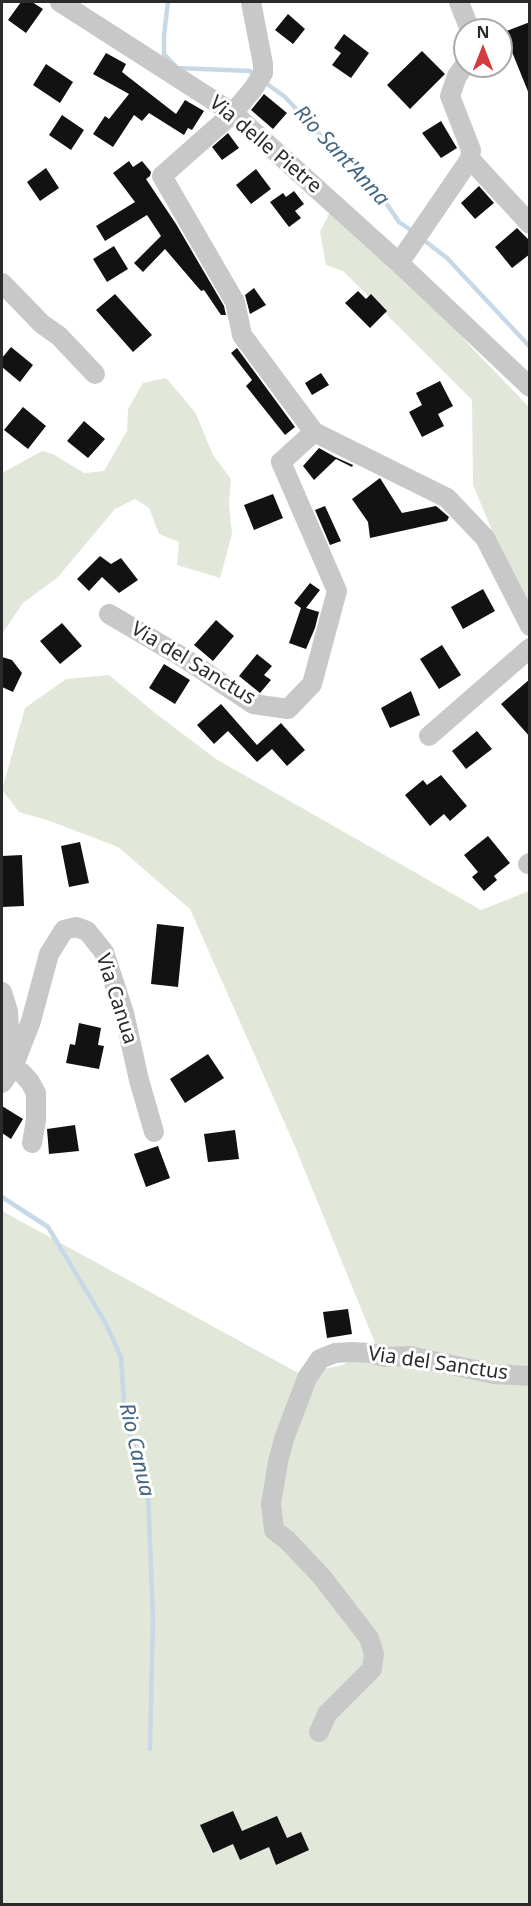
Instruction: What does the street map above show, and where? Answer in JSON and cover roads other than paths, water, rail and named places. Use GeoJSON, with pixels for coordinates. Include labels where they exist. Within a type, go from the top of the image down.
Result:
{"type":"FeatureCollection","features":[{"type":"Feature","properties":{"kind":"street","name":"Via delle Pietre"},"geometry":{"type":"LineString","coordinates":[[60,2],[233,113],[402,260],[530,387]]}},
{"type":"Feature","properties":{"kind":"street"},"geometry":{"type":"LineString","coordinates":[[251,2],[264,64],[258,81],[233,113],[162,176],[235,302],[242,335],[314,432],[447,498],[485,538],[530,626]]}},
{"type":"Feature","properties":{"kind":"street"},"geometry":{"type":"LineString","coordinates":[[459,2],[465,18]]}},
{"type":"Feature","properties":{"kind":"street"},"geometry":{"type":"LineString","coordinates":[[402,260],[470,159],[471,150],[450,96],[456,78]]}},
{"type":"Feature","properties":{"kind":"street"},"geometry":{"type":"LineString","coordinates":[[470,159],[530,224]]}},
{"type":"Feature","properties":{"kind":"street"},"geometry":{"type":"LineString","coordinates":[[2,283],[96,374]]}},
{"type":"Feature","properties":{"kind":"street","name":"Via del Sanctus"},"geometry":{"type":"LineString","coordinates":[[109,614],[184,658],[253,704],[288,709],[312,684],[337,591],[281,462],[314,432]]}},
{"type":"Feature","properties":{"kind":"street"},"geometry":{"type":"LineString","coordinates":[[429,736],[530,648]]}},
{"type":"Feature","properties":{"kind":"street","name":"Via Canua"},"geometry":{"type":"LineString","coordinates":[[4,1075],[31,1021],[49,954],[64,930],[76,927],[87,931],[104,952],[124,1013],[139,1080],[154,1132]]}},
{"type":"Feature","properties":{"kind":"street"},"geometry":{"type":"LineString","coordinates":[[2,992],[8,1011],[9,1030],[4,1075],[30,1082],[36,1093],[36,1120],[32,1143]]}},
{"type":"Feature","properties":{"kind":"street","name":"Via del Sanctus"},"geometry":{"type":"LineString","coordinates":[[319,1732],[327,1714],[372,1669],[374,1654],[369,1638],[322,1577],[287,1540],[274,1530],[271,1504],[278,1462],[307,1378],[320,1359],[335,1353],[352,1352],[384,1357],[410,1356],[494,1374],[530,1376]]}},
{"type":"Feature","properties":{"kind":"waterway","name":"Rio Sant'Anna"},"geometry":{"type":"LineString","coordinates":[[168,2],[164,54],[177,68],[250,71],[256,76]]}},
{"type":"Feature","properties":{"kind":"waterway","name":"Rio Sant'Anna"},"geometry":{"type":"LineString","coordinates":[[263,81],[285,97],[346,167],[382,197],[399,222],[415,233]]}},
{"type":"Feature","properties":{"kind":"waterway","name":"Rio Sant'Anna"},"geometry":{"type":"LineString","coordinates":[[421,238],[447,258],[530,347]]}},
{"type":"Feature","properties":{"kind":"waterway","name":"Rio Canua"},"geometry":{"type":"LineString","coordinates":[[2,1197],[48,1227],[105,1322],[121,1357],[125,1418],[148,1489],[153,1619],[150,1749]]}}]}
